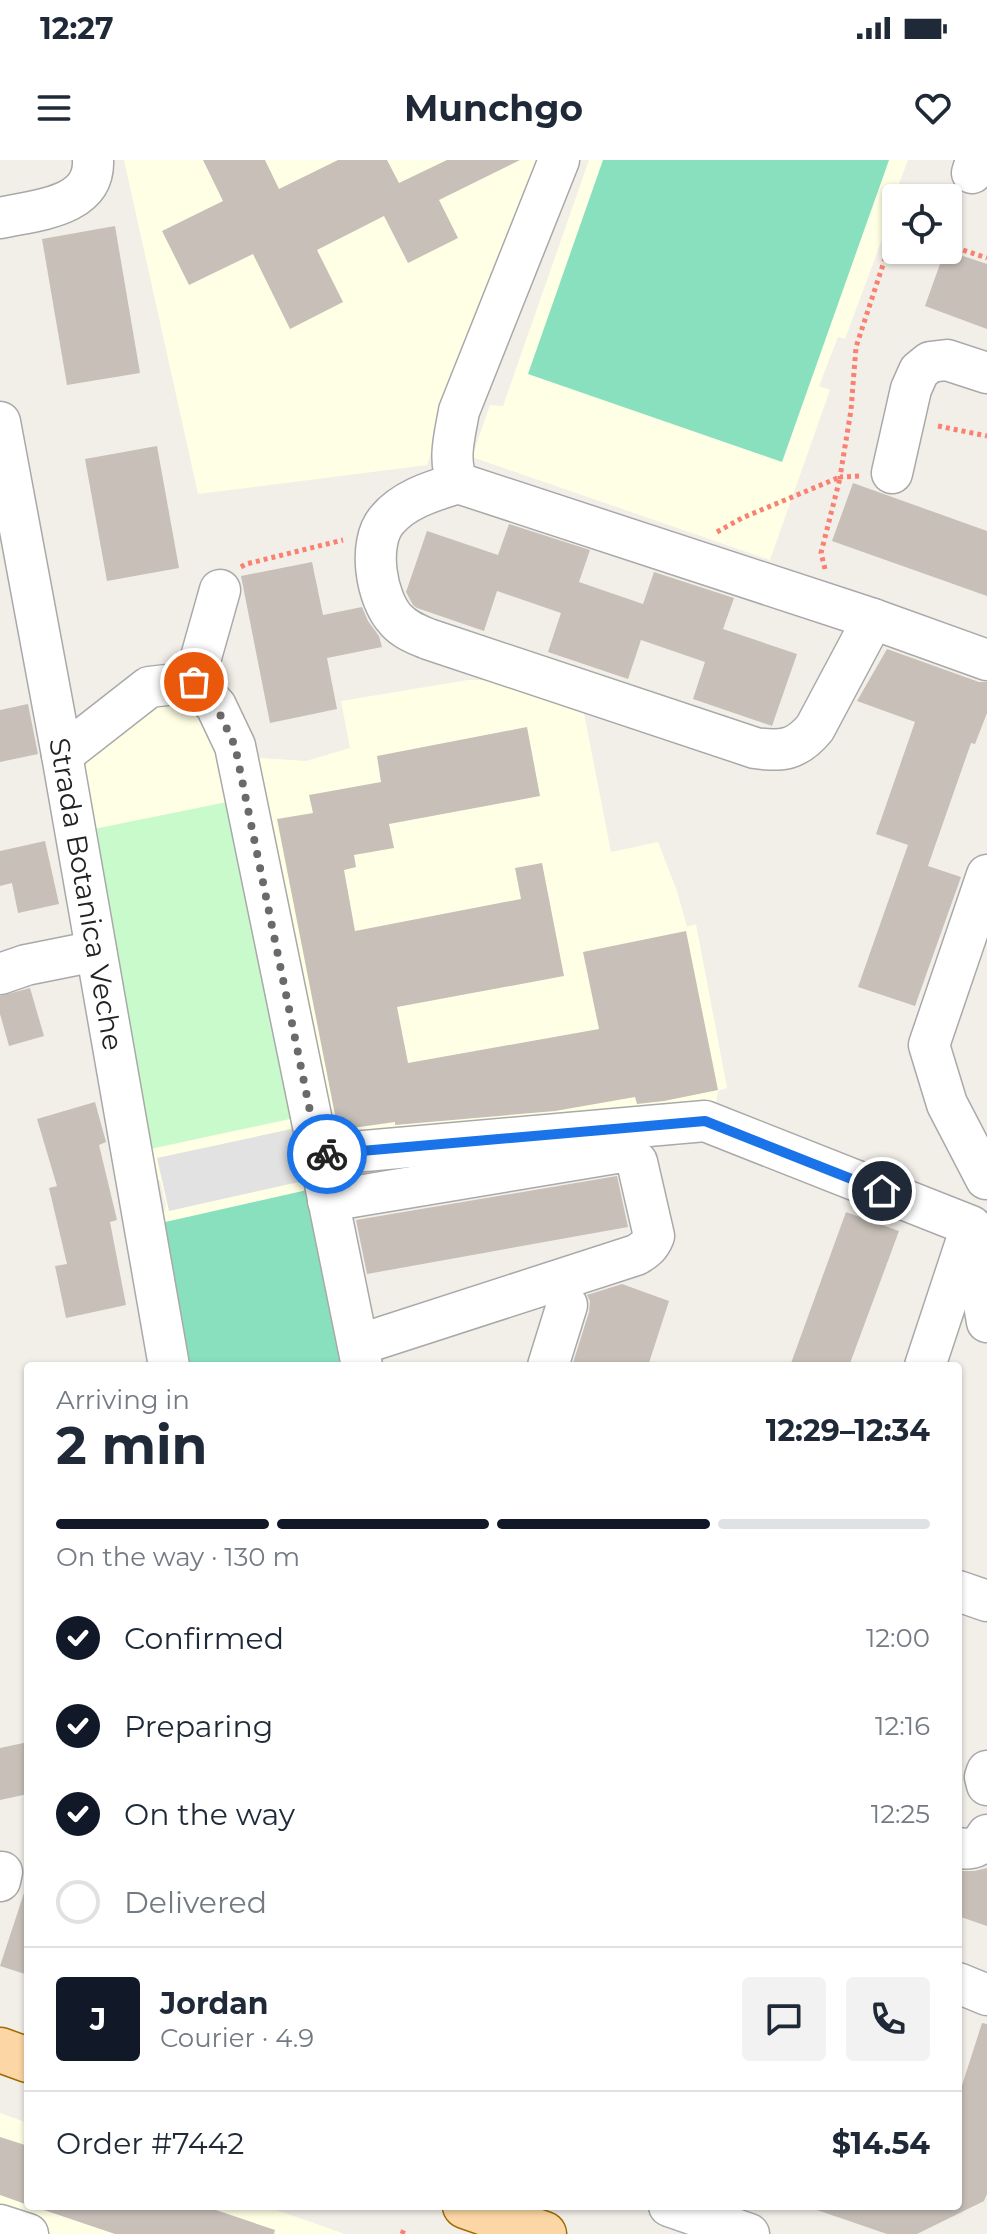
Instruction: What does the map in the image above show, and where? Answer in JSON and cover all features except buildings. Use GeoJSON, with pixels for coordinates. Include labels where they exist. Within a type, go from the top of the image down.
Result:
{"type":"FeatureCollection","features":[{"type":"Feature","properties":{"kind":"main road"},"geometry":{"type":"LineString","coordinates":[[0,2050],[24,2059]]}},
{"type":"Feature","properties":{"kind":"main road"},"geometry":{"type":"LineString","coordinates":[[476,2210],[544,2234]]}},
{"type":"Feature","properties":{"kind":"street"},"geometry":{"type":"LineString","coordinates":[[0,218],[55,206],[77,197],[91,176],[93,160]]}},
{"type":"Feature","properties":{"kind":"street"},"geometry":{"type":"LineString","coordinates":[[458,483],[452,471],[459,411],[559,160]]}},
{"type":"Feature","properties":{"kind":"street"},"geometry":{"type":"LineString","coordinates":[[892,473],[911,389],[919,371],[930,362],[947,360],[987,373]]}},
{"type":"Feature","properties":{"kind":"street","name":"Strada Botanica Veche"},"geometry":{"type":"LineString","coordinates":[[0,422],[168,1362]]}},
{"type":"Feature","properties":{"kind":"street"},"geometry":{"type":"LineString","coordinates":[[873,619],[815,728],[804,741],[775,751],[755,748],[408,631],[386,607],[375,555],[379,531],[405,504],[458,483],[873,619],[987,660]]}},
{"type":"Feature","properties":{"kind":"street"},"geometry":{"type":"LineString","coordinates":[[194,682],[220,590]]}},
{"type":"Feature","properties":{"kind":"street"},"geometry":{"type":"LineString","coordinates":[[62,755],[149,687],[194,682]]}},
{"type":"Feature","properties":{"kind":"street"},"geometry":{"type":"LineString","coordinates":[[194,682],[216,706],[235,746],[328,1201],[360,1356],[636,1255],[646,1249],[654,1236],[637,1162],[622,1152],[328,1201]]}},
{"type":"Feature","properties":{"kind":"street"},"geometry":{"type":"LineString","coordinates":[[926,1362],[986,1177],[947,1104],[929,1045],[987,875]]}},
{"type":"Feature","properties":{"kind":"street"},"geometry":{"type":"LineString","coordinates":[[0,974],[26,965],[96,951]]}},
{"type":"Feature","properties":{"kind":"street"},"geometry":{"type":"LineString","coordinates":[[319,1155],[705,1121],[971,1226]]}},
{"type":"Feature","properties":{"kind":"street"},"geometry":{"type":"LineString","coordinates":[[971,1226],[987,1322]]}},
{"type":"Feature","properties":{"kind":"street"},"geometry":{"type":"LineString","coordinates":[[549,1362],[567,1305]]}},
{"type":"Feature","properties":{"kind":"street"},"geometry":{"type":"LineString","coordinates":[[962,1592],[987,1601]]}},
{"type":"Feature","properties":{"kind":"street"},"geometry":{"type":"LineString","coordinates":[[987,1771],[987,1785]]}},
{"type":"Feature","properties":{"kind":"street"},"geometry":{"type":"LineString","coordinates":[[962,1848],[972,1849],[982,1843],[987,1835]]}},
{"type":"Feature","properties":{"kind":"street"},"geometry":{"type":"LineString","coordinates":[[962,1985],[987,1995]]}},
{"type":"Feature","properties":{"kind":"street"},"geometry":{"type":"LineString","coordinates":[[673,2214],[749,2234]]}},
{"type":"Feature","properties":{"kind":"street"},"geometry":{"type":"LineString","coordinates":[[0,2225],[28,2234]]}},
{"type":"Feature","properties":{"kind":"path"},"geometry":{"type":"LineString","coordinates":[[962,250],[987,258]]}},
{"type":"Feature","properties":{"kind":"path"},"geometry":{"type":"LineString","coordinates":[[689,559],[697,543],[742,518],[840,477],[821,553],[826,574],[818,601]]}},
{"type":"Feature","properties":{"kind":"path"},"geometry":{"type":"LineString","coordinates":[[220,590],[227,577],[246,564],[379,531]]}},
{"type":"Feature","properties":{"kind":"path"},"geometry":{"type":"LineString","coordinates":[[402,2234],[405,2227]]}},
{"type":"Feature","properties":{"kind":"shaded area"},"geometry":{"type":"Polygon","coordinates":[[[124,160],[536,160],[427,465],[198,494],[124,160]]]}},
{"type":"Feature","properties":{"kind":"shaded area"},"geometry":{"type":"Polygon","coordinates":[[[589,160],[908,160],[899,184],[882,184],[882,239],[845,339],[838,337],[819,386],[830,390],[770,560],[472,457],[490,405],[503,406],[589,160]]]}},
{"type":"Feature","properties":{"kind":"shaded area"},"geometry":{"type":"Polygon","coordinates":[[[468,680],[548,681],[552,703],[581,698],[611,852],[658,842],[687,927],[696,924],[727,1088],[718,1091],[715,1110],[703,1136],[694,1143],[677,1146],[674,1137],[161,1223],[166,1205],[160,1180],[152,1181],[79,776],[90,756],[171,691],[185,692],[231,756],[306,761],[350,748],[341,701],[468,680]]]}},
{"type":"Feature","properties":{"kind":"shaded area"},"geometry":{"type":"Polygon","coordinates":[[[301,1127],[312,1179],[169,1211],[157,1158],[301,1127]]]}},
{"type":"Feature","properties":{"kind":"shaded area"},"geometry":{"type":"Polygon","coordinates":[[[0,2113],[24,2122],[24,2210],[276,2210],[345,2234],[0,2234],[0,2113]]]}},
{"type":"Feature","properties":{"kind":"green space"},"geometry":{"type":"Polygon","coordinates":[[[603,160],[889,160],[782,462],[528,374],[603,160]]]}},
{"type":"Feature","properties":{"kind":"green space"},"geometry":{"type":"Polygon","coordinates":[[[232,801],[299,1117],[150,1149],[89,830],[232,801]]]}},
{"type":"Feature","properties":{"kind":"green space"},"geometry":{"type":"Polygon","coordinates":[[[316,1188],[344,1362],[186,1362],[161,1223],[316,1188]]]}},
{"type":"Feature","properties":{"kind":"way so far"},"geometry":{"type":"LineString","coordinates":[[194,682],[216,706],[235,746],[319,1155],[327,1154]]}},
{"type":"Feature","properties":{"kind":"route"},"geometry":{"type":"LineString","coordinates":[[327,1154],[705,1121],[882,1191]]}}]}
